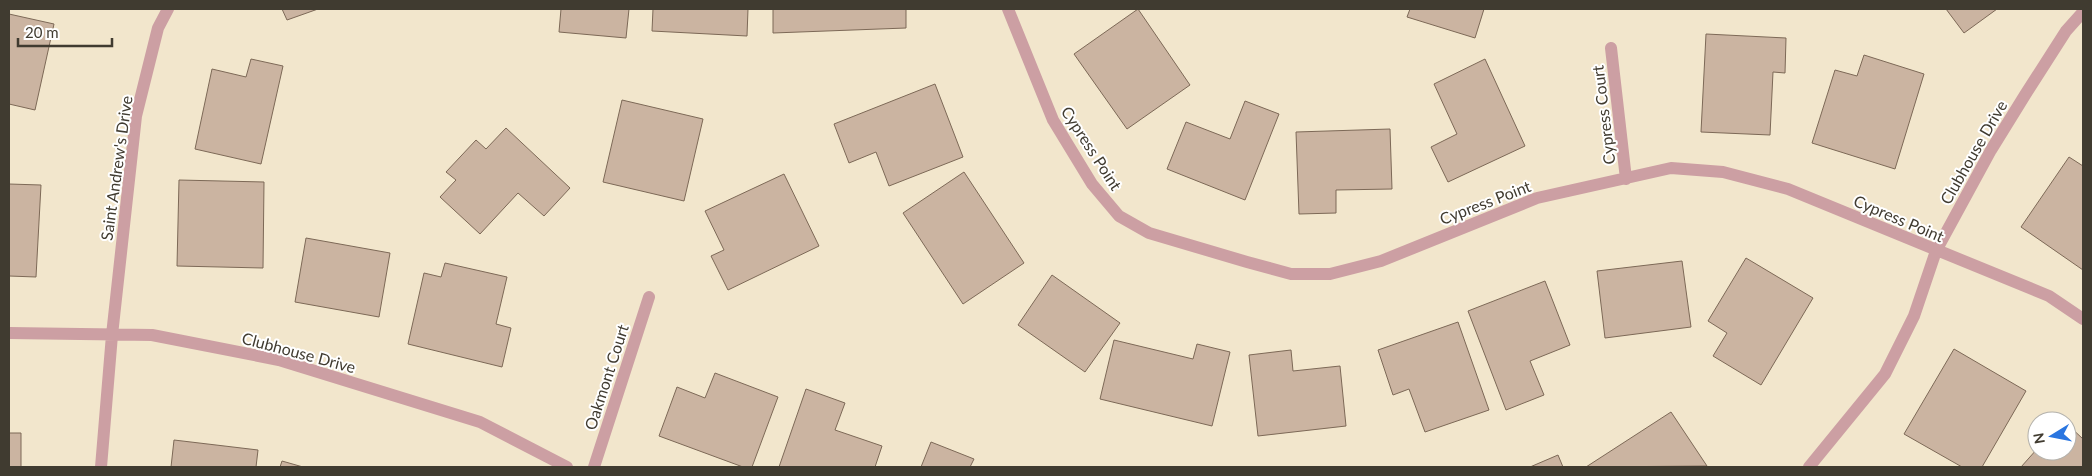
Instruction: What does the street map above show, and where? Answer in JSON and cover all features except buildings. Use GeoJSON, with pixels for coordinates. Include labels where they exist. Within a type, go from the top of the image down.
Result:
{"type":"FeatureCollection","features":[{"type":"Feature","properties":{"kind":"street","name":"Saint Andrew's Drive"},"geometry":{"type":"LineString","coordinates":[[101,467],[112,335],[136,116],[158,28],[168,9]]}},
{"type":"Feature","properties":{"kind":"street","name":"Cypress Point"},"geometry":{"type":"LineString","coordinates":[[1008,9],[1053,120],[1092,184],[1119,216],[1149,233],[1247,262],[1291,274],[1330,274],[1381,261],[1537,198],[1671,168],[1723,172],[1788,189],[2049,296],[2083,319]]}},
{"type":"Feature","properties":{"kind":"street","name":"Clubhouse Drive"},"geometry":{"type":"LineString","coordinates":[[1809,467],[1885,374],[1914,316],[1936,251],[1991,150],[2066,31],[2083,12]]}},
{"type":"Feature","properties":{"kind":"street","name":"Cypress Court"},"geometry":{"type":"LineString","coordinates":[[1611,48],[1626,179]]}},
{"type":"Feature","properties":{"kind":"street","name":"Oakmont Court"},"geometry":{"type":"LineString","coordinates":[[594,467],[649,297]]}},
{"type":"Feature","properties":{"kind":"street","name":"Clubhouse Drive"},"geometry":{"type":"LineString","coordinates":[[9,333],[152,335],[279,360],[480,422],[567,467]]}}]}
